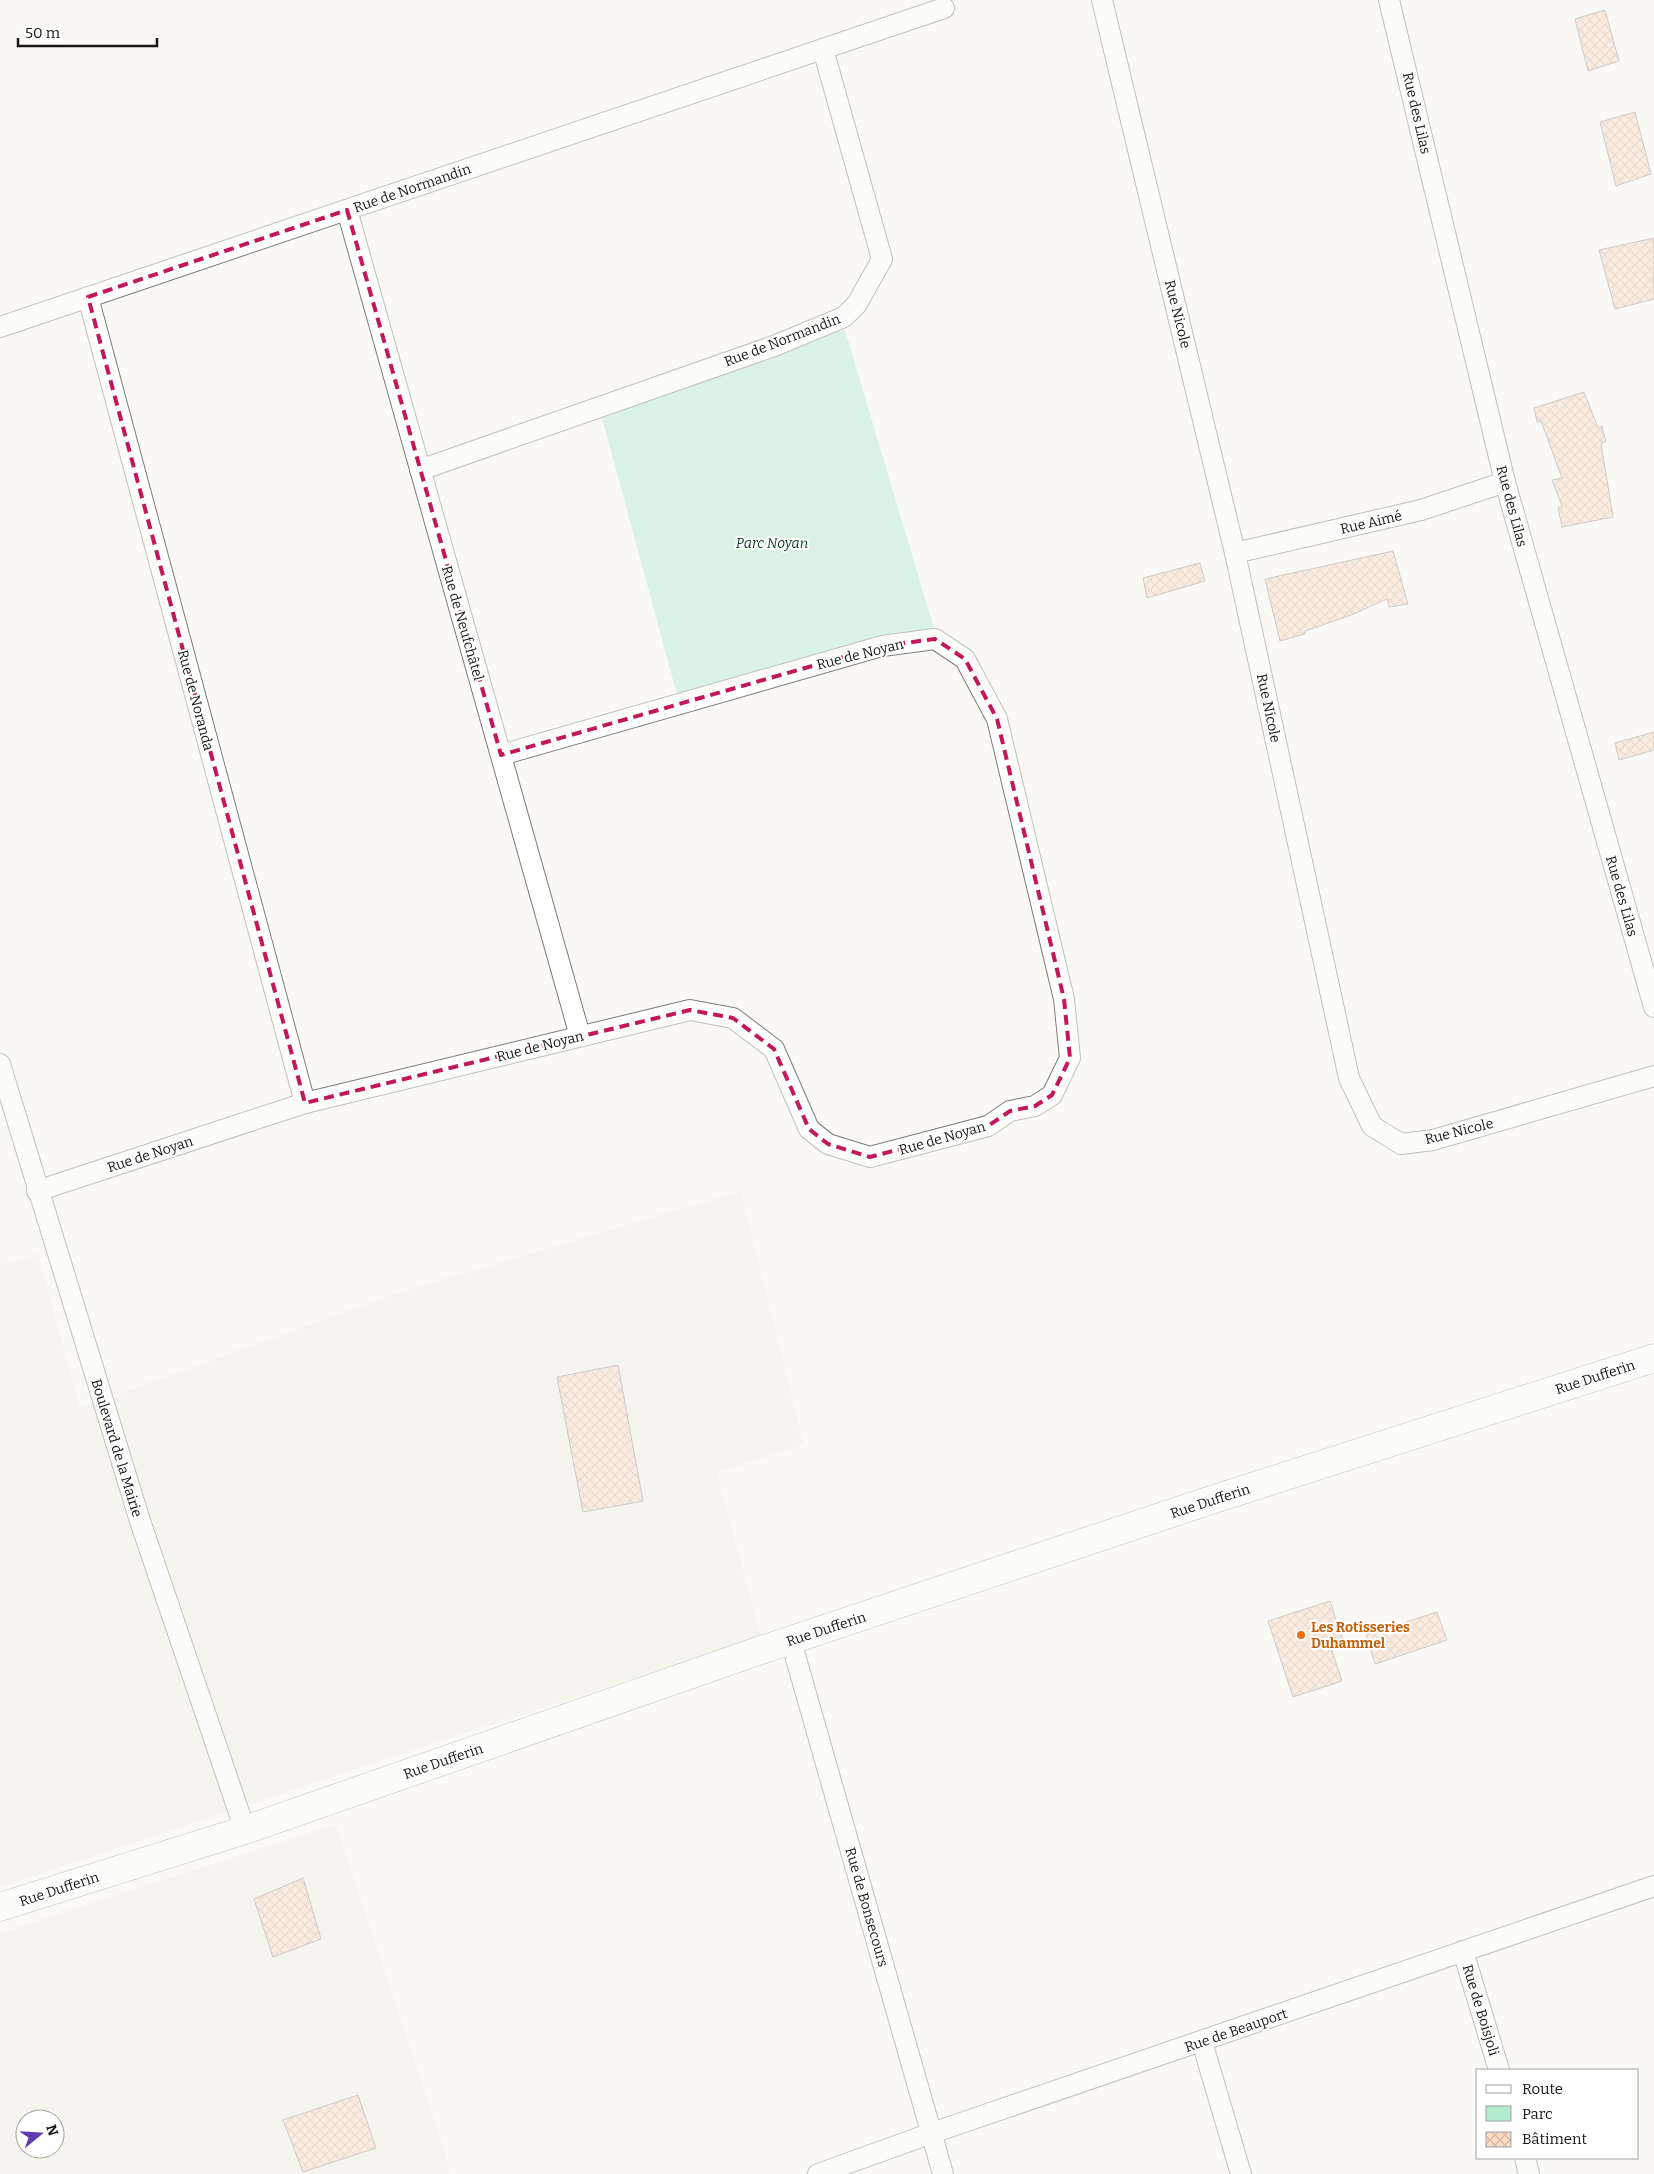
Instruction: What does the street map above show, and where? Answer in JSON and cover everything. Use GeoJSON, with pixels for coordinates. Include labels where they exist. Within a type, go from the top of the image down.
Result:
{"type":"FeatureCollection","features":[{"type":"Feature","properties":{"kind":"main road","name":"Rue Dufferin"},"geometry":{"type":"LineString","coordinates":[[0,1907],[245,1830],[791,1640],[1208,1501],[1654,1358]]}},
{"type":"Feature","properties":{"kind":"street","name":"Rue Nicole"},"geometry":{"type":"LineString","coordinates":[[1102,0],[1236,553],[1349,1078],[1372,1126],[1400,1144],[1433,1140],[1654,1076]]}},
{"type":"Feature","properties":{"kind":"street","name":"Rue des Lilas"},"geometry":{"type":"LineString","coordinates":[[1390,0],[1505,482],[1654,1007]]}},
{"type":"Feature","properties":{"kind":"street","name":"Rue de Normandin"},"geometry":{"type":"LineString","coordinates":[[0,327],[944,8]]}},
{"type":"Feature","properties":{"kind":"street","name":"Rue de Normandin"},"geometry":{"type":"LineString","coordinates":[[420,470],[774,346],[844,317],[858,304],[882,259],[823,49]]}},
{"type":"Feature","properties":{"kind":"street","name":"Rue de Neufchâtel"},"geometry":{"type":"LineString","coordinates":[[347,210],[580,1036]]}},
{"type":"Feature","properties":{"kind":"street","name":"Rue de Noranda"},"geometry":{"type":"LineString","coordinates":[[88,297],[305,1103]]}},
{"type":"Feature","properties":{"kind":"street","name":"Rue Aimé"},"geometry":{"type":"LineString","coordinates":[[1236,553],[1421,510],[1505,482]]}},
{"type":"Feature","properties":{"kind":"street","name":"Rue de Noyan"},"geometry":{"type":"LineString","coordinates":[[38,1191],[305,1103],[690,1010],[733,1018],[774,1049],[809,1129],[828,1144],[870,1158],[988,1126],[1010,1111],[1035,1106],[1052,1095],[1070,1058],[1064,999],[997,719],[965,659],[935,639],[882,646],[500,755]]}},
{"type":"Feature","properties":{"kind":"street","name":"Boulevard de la Mairie"},"geometry":{"type":"LineString","coordinates":[[0,1064],[140,1521],[245,1830]]}},
{"type":"Feature","properties":{"kind":"street","name":"Rue de Bonsecours"},"geometry":{"type":"LineString","coordinates":[[791,1640],[944,2174]]}},
{"type":"Feature","properties":{"kind":"street","name":"Rue de Beauport"},"geometry":{"type":"LineString","coordinates":[[818,2174],[932,2133],[1654,1886]]}},
{"type":"Feature","properties":{"kind":"street","name":"Rue de Boisjoli"},"geometry":{"type":"LineString","coordinates":[[1463,1951],[1499,2069]]}},
{"type":"Feature","properties":{"kind":"street"},"geometry":{"type":"LineString","coordinates":[[1202,2042],[1241,2174]]}},
{"type":"Feature","properties":{"kind":"street"},"geometry":{"type":"LineString","coordinates":[[1525,2159],[1530,2174]]}},
{"type":"Feature","properties":{"kind":"highlighted area"},"geometry":{"type":"Polygon","coordinates":[[[347,210],[501,755],[882,646],[935,639],[965,659],[997,719],[1064,999],[1070,1058],[1052,1095],[1035,1106],[1010,1111],[988,1126],[870,1157],[828,1144],[809,1129],[774,1049],[733,1018],[690,1010],[305,1103],[88,297],[347,210]]]}},
{"type":"Feature","properties":{"kind":"shaded area"},"geometry":{"type":"Polygon","coordinates":[[[741,1191],[804,1445],[717,1473],[761,1636],[0,1887],[0,1265],[38,1254],[80,1408],[394,1294],[741,1191]]]}},
{"type":"Feature","properties":{"kind":"shaded area"},"geometry":{"type":"Polygon","coordinates":[[[336,1824],[444,2150],[450,2174],[0,2174],[0,1933],[336,1824]]]}},
{"type":"Feature","properties":{"kind":"green space","name":"Parc Noyan"},"geometry":{"type":"Polygon","coordinates":[[[845,330],[936,635],[680,706],[598,403],[845,330]]]}},
{"type":"Feature","properties":{"kind":"building"},"geometry":{"type":"Polygon","coordinates":[[[1605,10],[1619,61],[1588,71],[1575,19],[1605,10]]]}},
{"type":"Feature","properties":{"kind":"building"},"geometry":{"type":"Polygon","coordinates":[[[1635,112],[1651,174],[1616,186],[1600,122],[1635,112]]]}},
{"type":"Feature","properties":{"kind":"building"},"geometry":{"type":"Polygon","coordinates":[[[1654,238],[1654,299],[1615,309],[1599,250],[1654,238]]]}},
{"type":"Feature","properties":{"kind":"building"},"geometry":{"type":"Polygon","coordinates":[[[1584,392],[1598,428],[1602,426],[1606,442],[1601,443],[1613,517],[1562,527],[1558,508],[1562,506],[1552,480],[1562,478],[1541,421],[1537,422],[1534,408],[1584,392]]]}},
{"type":"Feature","properties":{"kind":"building"},"geometry":{"type":"Polygon","coordinates":[[[1393,551],[1408,604],[1389,607],[1387,599],[1351,615],[1305,631],[1305,634],[1280,641],[1265,579],[1393,551]]]}},
{"type":"Feature","properties":{"kind":"building"},"geometry":{"type":"Polygon","coordinates":[[[1200,563],[1205,581],[1147,598],[1143,578],[1200,563]]]}},
{"type":"Feature","properties":{"kind":"building"},"geometry":{"type":"Polygon","coordinates":[[[1654,732],[1654,750],[1619,760],[1615,743],[1654,732]]]}},
{"type":"Feature","properties":{"kind":"building"},"geometry":{"type":"Polygon","coordinates":[[[618,1365],[643,1501],[583,1512],[557,1377],[618,1365]]]}},
{"type":"Feature","properties":{"kind":"building"},"geometry":{"type":"Polygon","coordinates":[[[1330,1601],[1342,1638],[1329,1642],[1342,1681],[1293,1697],[1268,1621],[1330,1601]]]}},
{"type":"Feature","properties":{"kind":"building"},"geometry":{"type":"Polygon","coordinates":[[[1437,1612],[1447,1640],[1375,1664],[1366,1635],[1437,1612]]]}},
{"type":"Feature","properties":{"kind":"building"},"geometry":{"type":"Polygon","coordinates":[[[303,1878],[321,1939],[273,1957],[254,1899],[303,1878]]]}},
{"type":"Feature","properties":{"kind":"building"},"geometry":{"type":"Polygon","coordinates":[[[358,2095],[376,2148],[303,2172],[283,2120],[358,2095]]]}},
{"type":"Feature","properties":{"kind":"place","name":"Les Rotisseries Duhammel"},"geometry":{"type":"Point","coordinates":[1301,1635]}}]}
